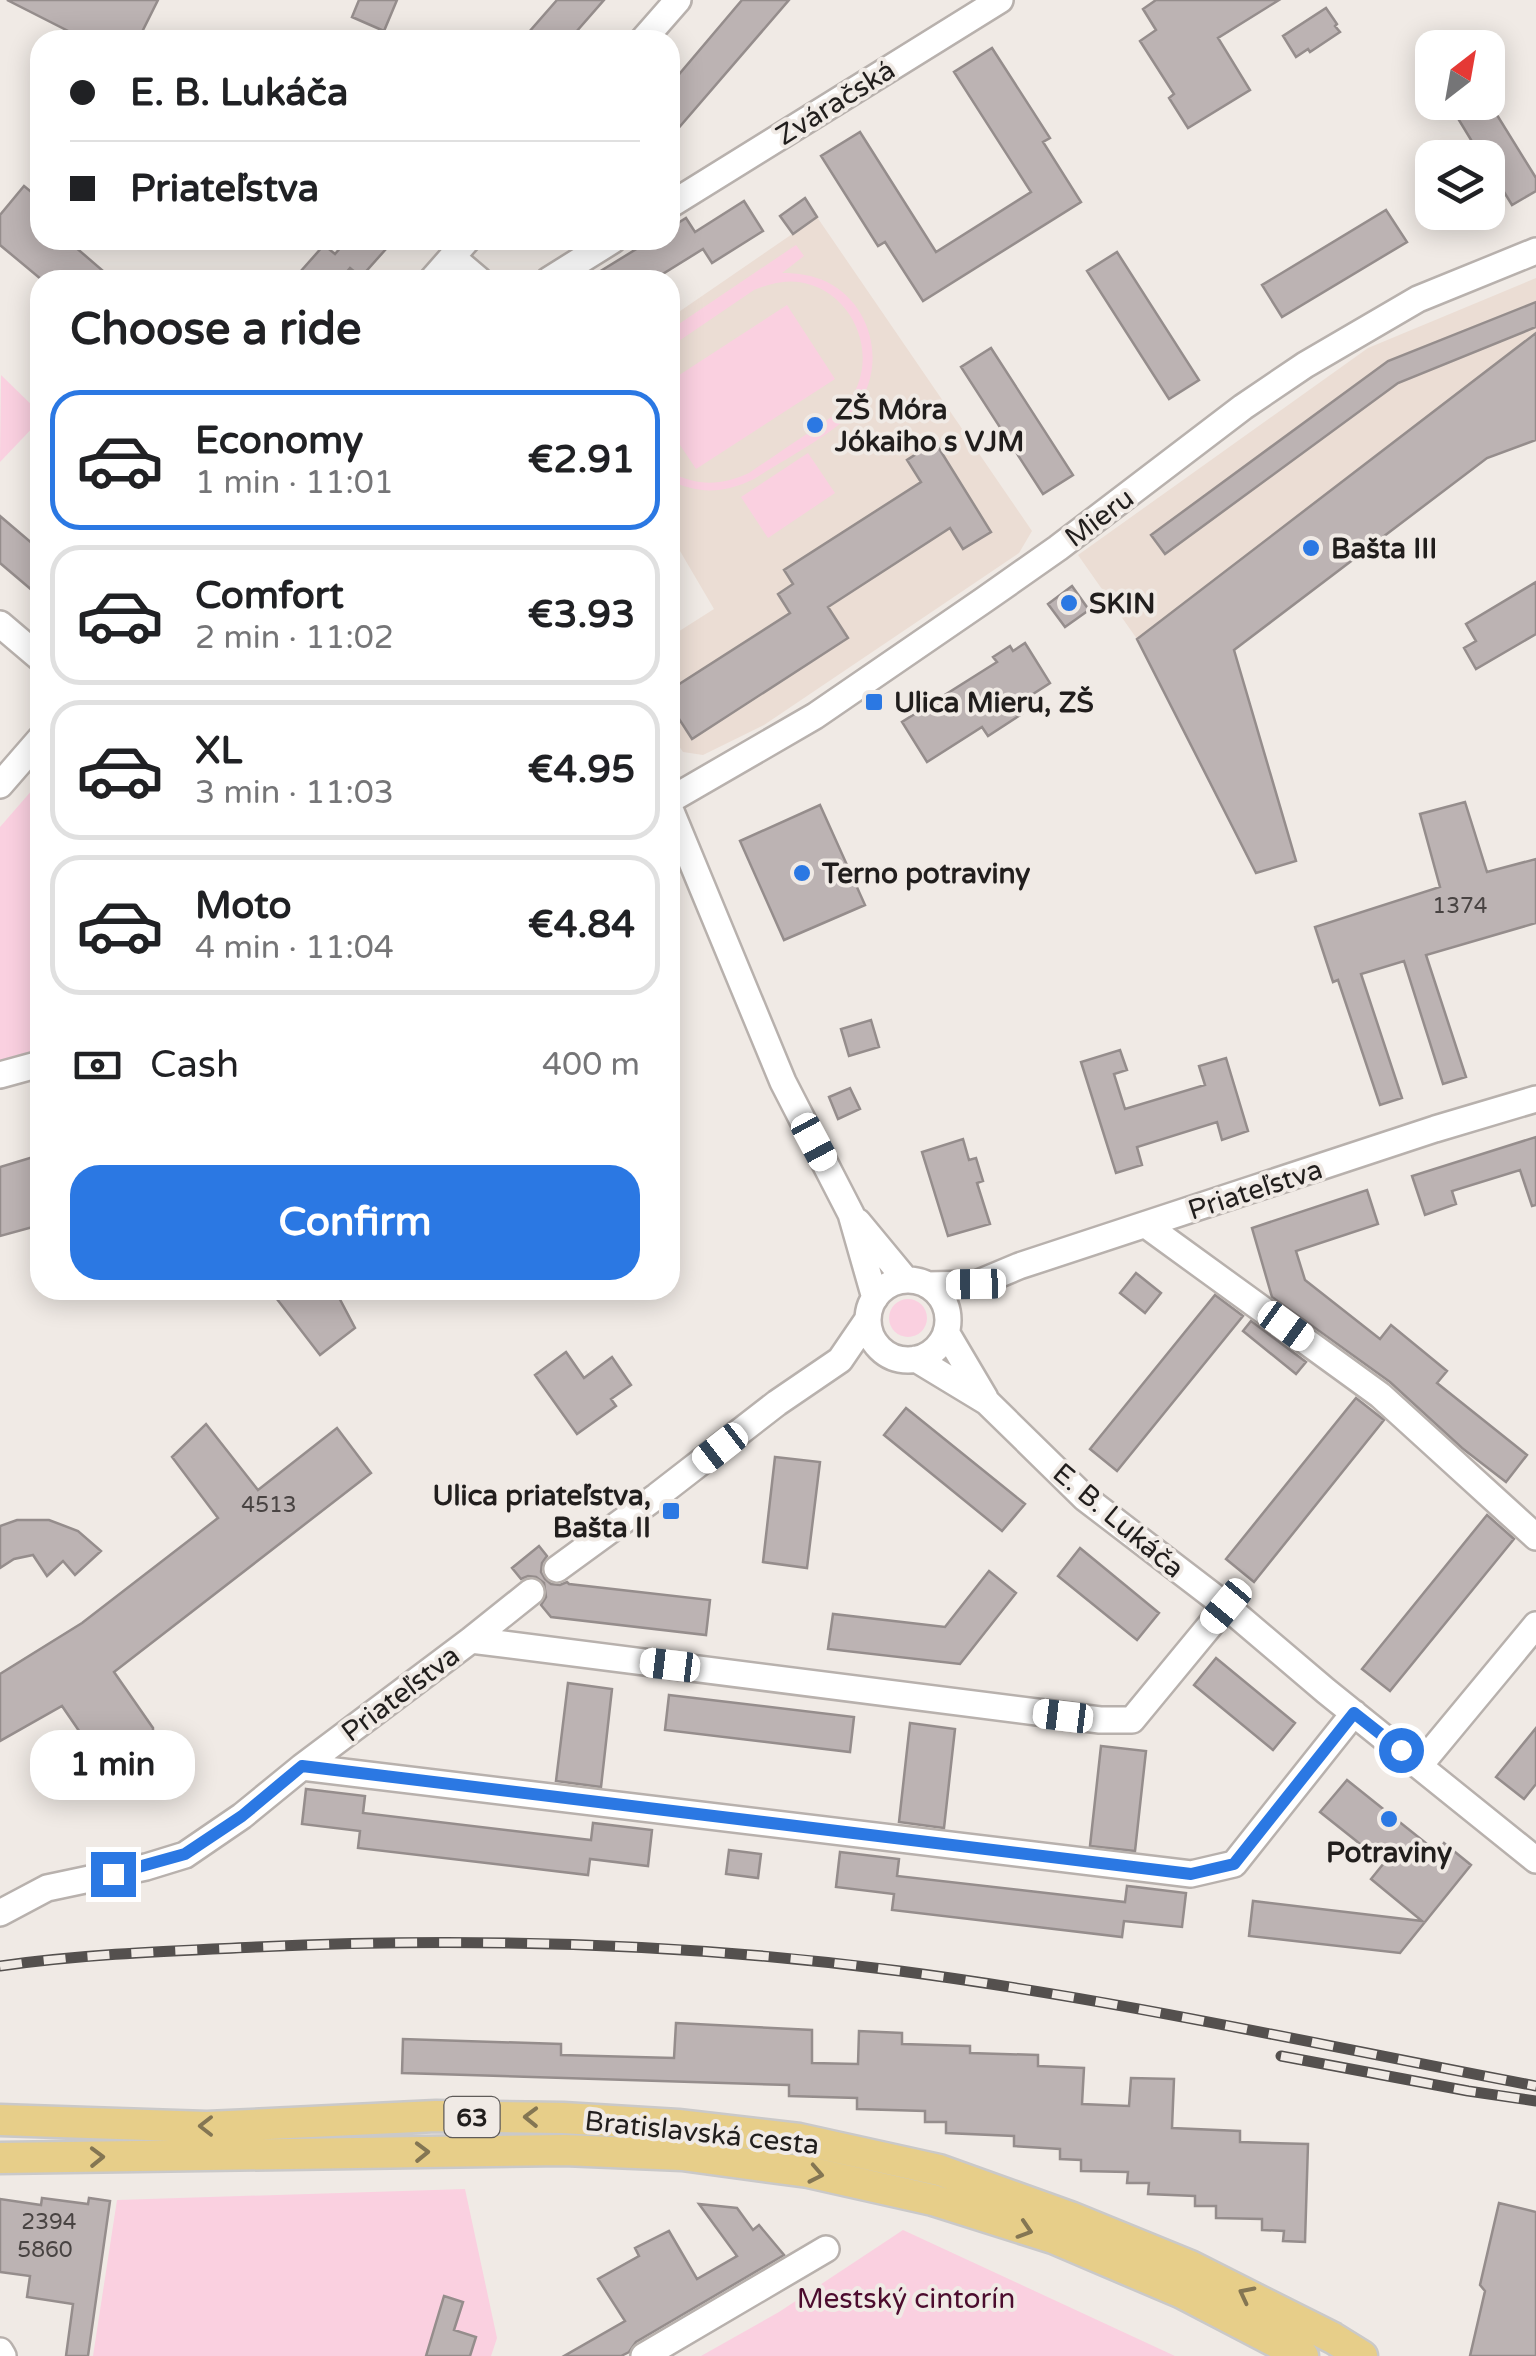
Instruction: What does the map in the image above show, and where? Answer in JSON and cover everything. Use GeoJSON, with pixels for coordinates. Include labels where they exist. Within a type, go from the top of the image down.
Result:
{"type":"FeatureCollection","features":[{"type":"Feature","properties":{"kind":"main road","name":"Bratislavská cesta"},"geometry":{"type":"LineString","coordinates":[[0,2120],[208,2127],[436,2116],[563,2118],[678,2125],[799,2139],[939,2170],[1070,2217],[1190,2266],[1362,2356]]}},
{"type":"Feature","properties":{"kind":"main road","name":"Bratislavská cesta"},"geometry":{"type":"LineString","coordinates":[[0,2158],[564,2150],[682,2154],[808,2172],[932,2200],[1053,2238],[1182,2293],[1303,2356]]}},
{"type":"Feature","properties":{"kind":"street"},"geometry":{"type":"LineString","coordinates":[[652,30],[678,0]]}},
{"type":"Feature","properties":{"kind":"street","name":"Zváračská"},"geometry":{"type":"LineString","coordinates":[[680,198],[1000,0]]}},
{"type":"Feature","properties":{"kind":"street"},"geometry":{"type":"LineString","coordinates":[[441,270],[458,250]]}},
{"type":"Feature","properties":{"kind":"street"},"geometry":{"type":"LineString","coordinates":[[564,270],[597,250]]}},
{"type":"Feature","properties":{"kind":"street","name":"Mieru"},"geometry":{"type":"LineString","coordinates":[[680,794],[815,716],[1058,548],[1305,366],[1418,299],[1536,250]]}},
{"type":"Feature","properties":{"kind":"street"},"geometry":{"type":"LineString","coordinates":[[4,634],[30,651]]}},
{"type":"Feature","properties":{"kind":"street"},"geometry":{"type":"LineString","coordinates":[[0,785],[30,750]]}},
{"type":"Feature","properties":{"kind":"street"},"geometry":{"type":"LineString","coordinates":[[680,833],[783,1082],[851,1214],[872,1308],[873,1338],[878,1347],[903,1357]]}},
{"type":"Feature","properties":{"kind":"street"},"geometry":{"type":"LineString","coordinates":[[0,1075],[30,1067]]}},
{"type":"Feature","properties":{"kind":"street","name":"Priateľstva"},"geometry":{"type":"LineString","coordinates":[[916,1282],[976,1284],[1020,1266],[1536,1099]]}},
{"type":"Feature","properties":{"kind":"street"},"geometry":{"type":"LineString","coordinates":[[851,1214],[916,1282],[942,1299],[947,1328]]}},
{"type":"Feature","properties":{"kind":"street"},"geometry":{"type":"LineString","coordinates":[[1146,1225],[1380,1396],[1536,1537]]}},
{"type":"Feature","properties":{"kind":"street"},"geometry":{"type":"LineString","coordinates":[[557,1569],[840,1360],[888,1285],[916,1282]]}},
{"type":"Feature","properties":{"kind":"street"},"geometry":{"type":"LineString","coordinates":[[840,1360],[903,1357],[936,1348],[976,1284]]}},
{"type":"Feature","properties":{"kind":"street","name":"E. B. Lukáča"},"geometry":{"type":"LineString","coordinates":[[947,1328],[988,1402],[1085,1498],[1226,1606],[1536,1860]]}},
{"type":"Feature","properties":{"kind":"street","name":"E. B. Lukáča"},"geometry":{"type":"LineString","coordinates":[[903,1357],[988,1402]]}},
{"type":"Feature","properties":{"kind":"street","name":"Priateľstva"},"geometry":{"type":"LineString","coordinates":[[0,1913],[47,1888],[146,1867],[185,1854],[242,1816],[530,1592]]}},
{"type":"Feature","properties":{"kind":"street"},"geometry":{"type":"LineString","coordinates":[[472,1640],[1082,1718],[1132,1720],[1226,1606]]}},
{"type":"Feature","properties":{"kind":"street"},"geometry":{"type":"LineString","coordinates":[[1420,1766],[1536,1625]]}},
{"type":"Feature","properties":{"kind":"street"},"geometry":{"type":"LineString","coordinates":[[302,1766],[1191,1874],[1234,1864],[1354,1713]]}},
{"type":"Feature","properties":{"kind":"street"},"geometry":{"type":"LineString","coordinates":[[644,2356],[826,2249]]}},
{"type":"Feature","properties":{"kind":"shaded area","name":"ZŠ Móra Jókaiho s VJM"},"geometry":{"type":"Polygon","coordinates":[[[817,217],[1032,531],[1019,553],[764,725],[703,755],[683,752],[680,748],[680,631],[714,609],[680,551],[680,311],[817,217]]]}},
{"type":"Feature","properties":{"kind":"shaded area"},"geometry":{"type":"Polygon","coordinates":[[[1536,278],[1536,366],[1453,396],[1137,639],[1078,555],[1368,348],[1536,278]]]}},
{"type":"Feature","properties":{"kind":"green space"},"geometry":{"type":"Polygon","coordinates":[[[796,245],[804,256],[782,273],[827,282],[843,292],[865,321],[873,356],[866,392],[837,426],[754,479],[712,490],[691,488],[680,484],[680,476],[709,483],[749,473],[841,409],[858,384],[862,346],[857,328],[835,298],[799,282],[754,290],[680,340],[680,323],[796,245]]]}},
{"type":"Feature","properties":{"kind":"green space"},"geometry":{"type":"Polygon","coordinates":[[[787,305],[835,379],[696,469],[680,445],[680,375],[787,305]]]}},
{"type":"Feature","properties":{"kind":"green space"},"geometry":{"type":"Polygon","coordinates":[[[1,375],[30,403],[30,430],[0,462],[1,375]]]}},
{"type":"Feature","properties":{"kind":"green space"},"geometry":{"type":"Polygon","coordinates":[[[808,453],[835,493],[768,538],[741,497],[808,453]]]}},
{"type":"Feature","properties":{"kind":"green space"},"geometry":{"type":"Polygon","coordinates":[[[30,792],[30,1055],[0,1063],[0,827],[30,792]]]}},
{"type":"Feature","properties":{"kind":"green space"},"geometry":{"type":"Polygon","coordinates":[[[908,1299],[921,1305],[927,1318],[921,1331],[908,1337],[895,1331],[889,1318],[895,1305],[908,1299]]]}},
{"type":"Feature","properties":{"kind":"green space"},"geometry":{"type":"Polygon","coordinates":[[[465,2189],[497,2338],[491,2356],[93,2356],[117,2200],[465,2189]]]}},
{"type":"Feature","properties":{"kind":"green space","name":"Mestský cintorín"},"geometry":{"type":"Polygon","coordinates":[[[903,2230],[1175,2356],[701,2356],[779,2312],[903,2230]]]}},
{"type":"Feature","properties":{"kind":"building"},"geometry":{"type":"Polygon","coordinates":[[[7,0],[158,0],[143,30],[66,30],[7,0]]]}},
{"type":"Feature","properties":{"kind":"building"},"geometry":{"type":"Polygon","coordinates":[[[359,0],[397,0],[384,30],[352,17],[359,0]]]}},
{"type":"Feature","properties":{"kind":"building"},"geometry":{"type":"Polygon","coordinates":[[[557,0],[604,0],[578,30],[531,30],[557,0]]]}},
{"type":"Feature","properties":{"kind":"building"},"geometry":{"type":"Polygon","coordinates":[[[742,0],[789,0],[680,126],[680,73],[742,0]]]}},
{"type":"Feature","properties":{"kind":"building"},"geometry":{"type":"Polygon","coordinates":[[[1156,0],[1279,0],[1218,38],[1250,90],[1188,128],[1169,98],[1174,94],[1140,41],[1156,30],[1143,9],[1156,0]]]}},
{"type":"Feature","properties":{"kind":"building"},"geometry":{"type":"Polygon","coordinates":[[[1326,8],[1340,32],[1296,57],[1283,36],[1326,8]]]}},
{"type":"Feature","properties":{"kind":"building"},"geometry":{"type":"Polygon","coordinates":[[[992,48],[1050,138],[1043,142],[1081,202],[923,301],[885,242],[878,246],[821,156],[860,132],[936,252],[1031,192],[954,72],[992,48]]]}},
{"type":"Feature","properties":{"kind":"building"},"geometry":{"type":"Polygon","coordinates":[[[1459,120],[1500,120],[1536,178],[1536,191],[1512,205],[1505,194],[1505,140],[1471,140],[1459,120]]]}},
{"type":"Feature","properties":{"kind":"building"},"geometry":{"type":"Polygon","coordinates":[[[24,186],[30,191],[30,250],[79,250],[102,270],[30,270],[0,245],[0,215],[24,186]]]}},
{"type":"Feature","properties":{"kind":"building"},"geometry":{"type":"Polygon","coordinates":[[[805,198],[817,217],[793,234],[780,216],[805,198]]]}},
{"type":"Feature","properties":{"kind":"building"},"geometry":{"type":"Polygon","coordinates":[[[744,201],[763,231],[712,263],[703,249],[669,270],[602,270],[635,250],[680,250],[680,222],[686,218],[695,232],[744,201]]]}},
{"type":"Feature","properties":{"kind":"building"},"geometry":{"type":"Polygon","coordinates":[[[1386,210],[1407,242],[1282,317],[1262,285],[1386,210]]]}},
{"type":"Feature","properties":{"kind":"building"},"geometry":{"type":"Polygon","coordinates":[[[320,250],[335,254],[338,250],[385,250],[367,270],[302,270],[320,250]]]}},
{"type":"Feature","properties":{"kind":"building"},"geometry":{"type":"Polygon","coordinates":[[[1117,252],[1199,380],[1169,399],[1087,271],[1117,252]]]}},
{"type":"Feature","properties":{"kind":"building"},"geometry":{"type":"Polygon","coordinates":[[[1536,302],[1536,327],[1398,383],[1165,554],[1151,535],[1388,361],[1536,302]]]}},
{"type":"Feature","properties":{"kind":"building","name":"Bašta III"},"geometry":{"type":"Polygon","coordinates":[[[1536,333],[1536,440],[1487,458],[1234,650],[1296,861],[1256,873],[1137,639],[1536,333]]]}},
{"type":"Feature","properties":{"kind":"building"},"geometry":{"type":"Polygon","coordinates":[[[991,348],[1073,475],[1043,494],[961,367],[991,348]]]}},
{"type":"Feature","properties":{"kind":"building"},"geometry":{"type":"Polygon","coordinates":[[[935,442],[991,532],[963,549],[950,528],[828,607],[848,638],[692,739],[680,720],[680,684],[790,613],[778,594],[793,584],[784,570],[921,482],[907,460],[935,442]]]}},
{"type":"Feature","properties":{"kind":"building"},"geometry":{"type":"Polygon","coordinates":[[[0,516],[30,542],[30,588],[0,563],[0,516]]]}},
{"type":"Feature","properties":{"kind":"building"},"geometry":{"type":"Polygon","coordinates":[[[1536,582],[1536,634],[1476,669],[1464,648],[1476,641],[1466,624],[1536,582]]]}},
{"type":"Feature","properties":{"kind":"building"},"geometry":{"type":"Polygon","coordinates":[[[1072,586],[1089,610],[1065,627],[1048,604],[1072,586]]]}},
{"type":"Feature","properties":{"kind":"building"},"geometry":{"type":"Polygon","coordinates":[[[1025,643],[1050,683],[1016,705],[1022,714],[988,736],[982,727],[927,762],[902,722],[997,662],[993,657],[1010,646],[1013,651],[1025,643]]]}},
{"type":"Feature","properties":{"kind":"building"},"geometry":{"type":"Polygon","coordinates":[[[1465,802],[1487,872],[1536,859],[1536,923],[1426,955],[1466,1077],[1443,1084],[1404,961],[1361,974],[1402,1098],[1380,1105],[1338,980],[1333,982],[1315,927],[1440,887],[1420,814],[1465,802]]]}},
{"type":"Feature","properties":{"kind":"building","name":"Terno potraviny"},"geometry":{"type":"Polygon","coordinates":[[[820,805],[865,905],[784,940],[740,841],[820,805]]]}},
{"type":"Feature","properties":{"kind":"building"},"geometry":{"type":"Polygon","coordinates":[[[871,1020],[879,1047],[849,1056],[841,1029],[871,1020]]]}},
{"type":"Feature","properties":{"kind":"building"},"geometry":{"type":"Polygon","coordinates":[[[1120,1050],[1127,1070],[1114,1074],[1125,1109],[1205,1085],[1199,1066],[1226,1058],[1248,1131],[1222,1140],[1217,1122],[1137,1147],[1142,1165],[1116,1173],[1081,1062],[1120,1050]]]}},
{"type":"Feature","properties":{"kind":"building"},"geometry":{"type":"Polygon","coordinates":[[[850,1088],[860,1109],[838,1119],[829,1097],[850,1088]]]}},
{"type":"Feature","properties":{"kind":"building"},"geometry":{"type":"Polygon","coordinates":[[[1536,1137],[1536,1205],[1532,1206],[1520,1170],[1452,1191],[1456,1204],[1425,1215],[1412,1176],[1536,1137]]]}},
{"type":"Feature","properties":{"kind":"building"},"geometry":{"type":"Polygon","coordinates":[[[963,1139],[969,1160],[976,1158],[983,1181],[977,1183],[990,1224],[948,1236],[922,1152],[963,1139]]]}},
{"type":"Feature","properties":{"kind":"building"},"geometry":{"type":"Polygon","coordinates":[[[30,1158],[30,1228],[0,1236],[0,1167],[30,1158]]]}},
{"type":"Feature","properties":{"kind":"building"},"geometry":{"type":"Polygon","coordinates":[[[1367,1190],[1378,1224],[1296,1251],[1305,1280],[1380,1339],[1391,1325],[1447,1371],[1437,1383],[1527,1455],[1506,1482],[1390,1382],[1272,1297],[1252,1228],[1367,1190]]]}},
{"type":"Feature","properties":{"kind":"building"},"geometry":{"type":"Polygon","coordinates":[[[1136,1273],[1161,1293],[1145,1313],[1120,1293],[1136,1273]]]}},
{"type":"Feature","properties":{"kind":"building"},"geometry":{"type":"Polygon","coordinates":[[[1215,1295],[1243,1316],[1117,1471],[1090,1449],[1215,1295]]]}},
{"type":"Feature","properties":{"kind":"building"},"geometry":{"type":"Polygon","coordinates":[[[278,1300],[340,1300],[355,1328],[320,1355],[278,1300]]]}},
{"type":"Feature","properties":{"kind":"building"},"geometry":{"type":"Polygon","coordinates":[[[1251,1321],[1306,1362],[1296,1374],[1243,1331],[1251,1321]]]}},
{"type":"Feature","properties":{"kind":"building"},"geometry":{"type":"Polygon","coordinates":[[[566,1352],[584,1378],[612,1357],[631,1385],[611,1399],[616,1406],[577,1434],[535,1375],[566,1352]]]}},
{"type":"Feature","properties":{"kind":"building"},"geometry":{"type":"Polygon","coordinates":[[[1356,1398],[1384,1420],[1254,1582],[1226,1559],[1356,1398]]]}},
{"type":"Feature","properties":{"kind":"building"},"geometry":{"type":"Polygon","coordinates":[[[906,1408],[1025,1504],[1002,1531],[884,1435],[906,1408]]]}},
{"type":"Feature","properties":{"kind":"building"},"geometry":{"type":"Polygon","coordinates":[[[206,1424],[258,1490],[337,1428],[371,1473],[114,1672],[153,1728],[153,1753],[140,1769],[122,1774],[101,1763],[62,1706],[0,1741],[0,1674],[82,1623],[218,1518],[172,1457],[206,1424]]]}},
{"type":"Feature","properties":{"kind":"building"},"geometry":{"type":"Polygon","coordinates":[[[775,1457],[820,1462],[807,1568],[763,1562],[775,1457]]]}},
{"type":"Feature","properties":{"kind":"building"},"geometry":{"type":"Polygon","coordinates":[[[1487,1515],[1514,1539],[1390,1691],[1362,1669],[1487,1515]]]}},
{"type":"Feature","properties":{"kind":"building"},"geometry":{"type":"Polygon","coordinates":[[[17,1520],[49,1520],[78,1531],[101,1551],[75,1575],[63,1561],[47,1576],[33,1555],[14,1559],[0,1568],[0,1526],[17,1520]]]}},
{"type":"Feature","properties":{"kind":"building"},"geometry":{"type":"Polygon","coordinates":[[[539,1546],[547,1556],[541,1572],[551,1584],[567,1582],[710,1600],[706,1635],[551,1617],[541,1605],[546,1597],[544,1583],[536,1577],[521,1579],[512,1568],[539,1546]]]}},
{"type":"Feature","properties":{"kind":"building"},"geometry":{"type":"Polygon","coordinates":[[[1080,1548],[1159,1613],[1137,1640],[1058,1576],[1080,1548]]]}},
{"type":"Feature","properties":{"kind":"building"},"geometry":{"type":"Polygon","coordinates":[[[989,1571],[1016,1593],[960,1664],[828,1649],[833,1614],[945,1627],[989,1571]]]}},
{"type":"Feature","properties":{"kind":"building"},"geometry":{"type":"Polygon","coordinates":[[[1216,1658],[1295,1723],[1273,1750],[1194,1685],[1216,1658]]]}},
{"type":"Feature","properties":{"kind":"building"},"geometry":{"type":"Polygon","coordinates":[[[568,1683],[612,1689],[601,1787],[556,1781],[568,1683]]]}},
{"type":"Feature","properties":{"kind":"building"},"geometry":{"type":"Polygon","coordinates":[[[669,1695],[854,1717],[850,1752],[665,1730],[669,1695]]]}},
{"type":"Feature","properties":{"kind":"building"},"geometry":{"type":"Polygon","coordinates":[[[910,1723],[955,1729],[944,1828],[899,1822],[910,1723]]]}},
{"type":"Feature","properties":{"kind":"building"},"geometry":{"type":"Polygon","coordinates":[[[1536,1728],[1536,1784],[1524,1799],[1496,1777],[1536,1728]]]}},
{"type":"Feature","properties":{"kind":"building"},"geometry":{"type":"Polygon","coordinates":[[[1101,1746],[1146,1751],[1135,1851],[1090,1846],[1101,1746]]]}},
{"type":"Feature","properties":{"kind":"building"},"geometry":{"type":"Polygon","coordinates":[[[1347,1780],[1437,1852],[1444,1843],[1471,1865],[1400,1953],[1249,1936],[1253,1901],[1422,1921],[1371,1879],[1384,1863],[1320,1812],[1347,1780]]]}},
{"type":"Feature","properties":{"kind":"building"},"geometry":{"type":"Polygon","coordinates":[[[306,1789],[365,1796],[363,1813],[591,1840],[593,1823],[652,1830],[648,1866],[590,1859],[588,1875],[358,1848],[360,1831],[302,1824],[306,1789]]]}},
{"type":"Feature","properties":{"kind":"building"},"geometry":{"type":"Polygon","coordinates":[[[729,1850],[761,1854],[758,1878],[726,1874],[729,1850]]]}},
{"type":"Feature","properties":{"kind":"building"},"geometry":{"type":"Polygon","coordinates":[[[840,1852],[899,1859],[897,1876],[1125,1902],[1127,1886],[1186,1893],[1182,1927],[1124,1921],[1122,1937],[892,1910],[894,1894],[836,1887],[840,1852]]]}},
{"type":"Feature","properties":{"kind":"building"},"geometry":{"type":"Polygon","coordinates":[[[676,2023],[812,2030],[812,2063],[858,2064],[859,2031],[902,2033],[902,2044],[970,2046],[970,2053],[1038,2055],[1038,2066],[1084,2068],[1082,2104],[1129,2106],[1131,2078],[1174,2079],[1172,2128],[1240,2131],[1240,2142],[1308,2144],[1305,2242],[1283,2241],[1284,2231],[1262,2230],[1262,2219],[1216,2218],[1216,2206],[1195,2206],[1195,2196],[1148,2194],[1149,2183],[1127,2183],[1128,2172],[1081,2171],[1081,2160],[1060,2159],[1060,2149],[1014,2146],[1014,2136],[946,2133],[946,2122],[925,2122],[925,2111],[857,2109],[857,2098],[789,2096],[789,2085],[402,2073],[403,2039],[561,2044],[561,2055],[674,2058],[676,2023]]]}},
{"type":"Feature","properties":{"kind":"building"},"geometry":{"type":"Polygon","coordinates":[[[42,2198],[88,2204],[89,2198],[110,2201],[88,2356],[66,2356],[73,2304],[27,2297],[30,2276],[0,2272],[0,2199],[41,2205],[42,2198]]]}},
{"type":"Feature","properties":{"kind":"building"},"geometry":{"type":"Polygon","coordinates":[[[1499,2203],[1536,2212],[1536,2356],[1470,2356],[1485,2291],[1480,2285],[1499,2203]]]}},
{"type":"Feature","properties":{"kind":"building"},"geometry":{"type":"Polygon","coordinates":[[[699,2204],[737,2208],[753,2230],[759,2225],[784,2255],[636,2342],[621,2356],[564,2356],[625,2321],[598,2279],[639,2256],[635,2248],[669,2231],[697,2279],[737,2256],[699,2204]]]}},
{"type":"Feature","properties":{"kind":"building"},"geometry":{"type":"Polygon","coordinates":[[[444,2296],[463,2302],[454,2330],[476,2337],[470,2356],[426,2356],[444,2296]]]}},
{"type":"Feature","properties":{"kind":"railway"},"geometry":{"type":"LineString","coordinates":[[0,1966],[160,1952],[337,1944],[498,1943],[739,1954],[900,1971],[1060,1995],[1536,2086]]}},
{"type":"Feature","properties":{"kind":"railway"},"geometry":{"type":"LineString","coordinates":[[1281,2056],[1536,2101]]}},
{"type":"Feature","properties":{"kind":"place","name":"ZŠ Móra Jókaiho s VJM"},"geometry":{"type":"Point","coordinates":[815,425]}},
{"type":"Feature","properties":{"kind":"place","name":"Bašta III"},"geometry":{"type":"Point","coordinates":[1311,548]}},
{"type":"Feature","properties":{"kind":"place","name":"SKIN"},"geometry":{"type":"Point","coordinates":[1069,603]}},
{"type":"Feature","properties":{"kind":"place","name":"Ulica Mieru, ZŠ"},"geometry":{"type":"Point","coordinates":[874,702]}},
{"type":"Feature","properties":{"kind":"place","name":"Terno potraviny"},"geometry":{"type":"Point","coordinates":[802,873]}},
{"type":"Feature","properties":{"kind":"place","name":"Ulica priateľstva, Bašta II"},"geometry":{"type":"Point","coordinates":[671,1511]}},
{"type":"Feature","properties":{"kind":"place","name":"Potraviny"},"geometry":{"type":"Point","coordinates":[1389,1819]}},
{"type":"Feature","properties":{"kind":"route"},"geometry":{"type":"LineString","coordinates":[[113,1874],[185,1854],[242,1816],[302,1766],[1191,1874],[1234,1864],[1354,1713],[1401,1750]]}}]}
